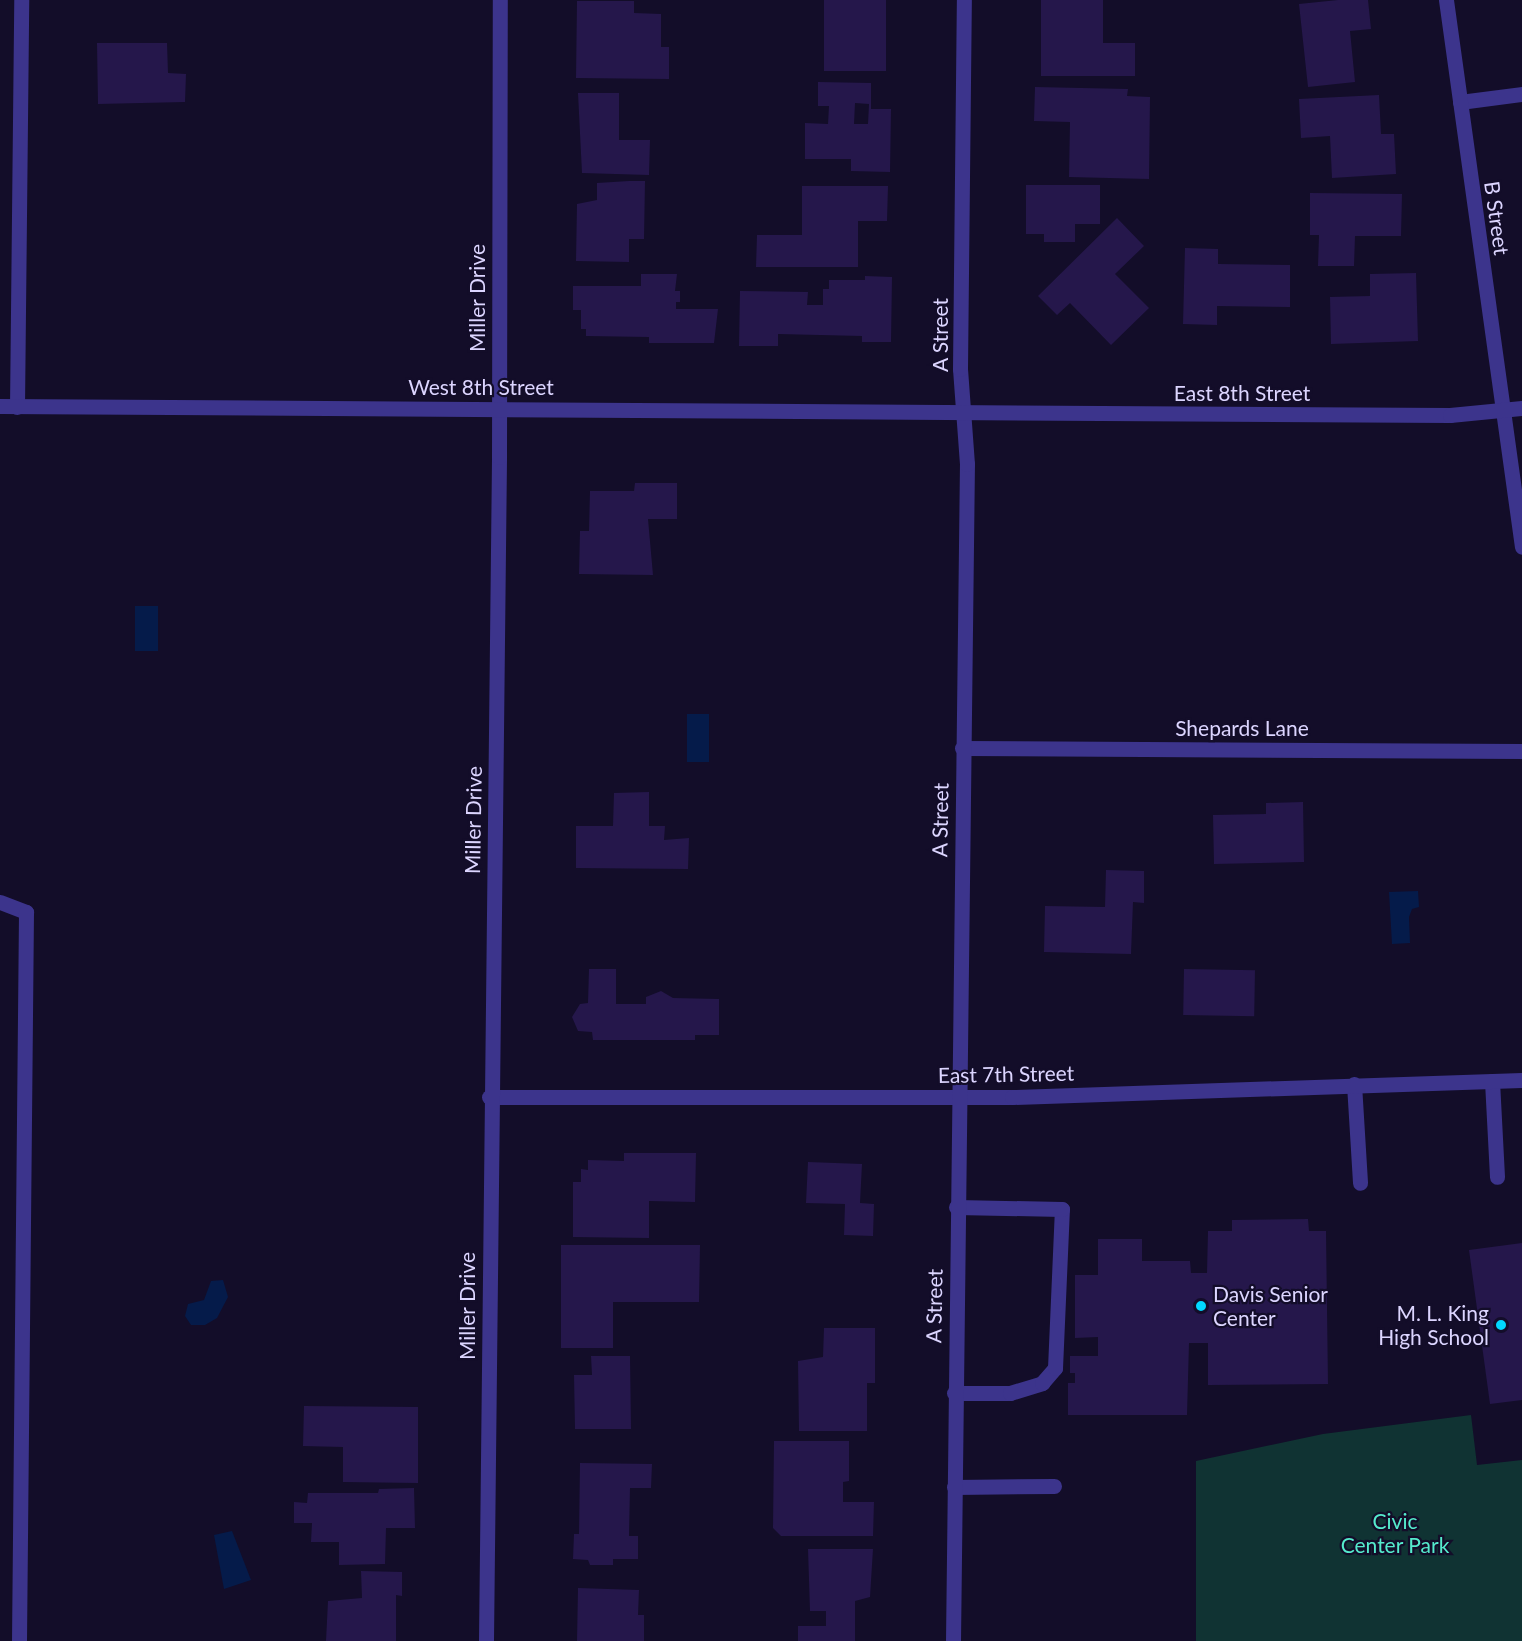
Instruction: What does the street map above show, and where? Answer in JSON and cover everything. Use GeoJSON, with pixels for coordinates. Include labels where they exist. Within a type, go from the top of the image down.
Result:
{"type":"FeatureCollection","features":[{"type":"Feature","properties":{"kind":"street"},"geometry":{"type":"LineString","coordinates":[[16,407],[21,0]]}},
{"type":"Feature","properties":{"kind":"street","name":"Miller Drive"},"geometry":{"type":"LineString","coordinates":[[486,1641],[489,1097],[499,408],[500,0]]}},
{"type":"Feature","properties":{"kind":"street","name":"A Street"},"geometry":{"type":"LineString","coordinates":[[953,1641],[956,1207],[967,464],[962,413],[964,0]]}},
{"type":"Feature","properties":{"kind":"street","name":"B Street"},"geometry":{"type":"LineString","coordinates":[[1446,0],[1501,411],[1522,548]]}},
{"type":"Feature","properties":{"kind":"street"},"geometry":{"type":"LineString","coordinates":[[1460,102],[1522,94]]}},
{"type":"Feature","properties":{"kind":"street","name":"West 8th Street"},"geometry":{"type":"LineString","coordinates":[[0,406],[962,413]]}},
{"type":"Feature","properties":{"kind":"street","name":"East 8th Street"},"geometry":{"type":"LineString","coordinates":[[962,413],[1454,415],[1522,408]]}},
{"type":"Feature","properties":{"kind":"street","name":"Shepards Lane"},"geometry":{"type":"LineString","coordinates":[[962,748],[1522,751]]}},
{"type":"Feature","properties":{"kind":"street"},"geometry":{"type":"LineString","coordinates":[[0,902],[26,912],[19,1641]]}},
{"type":"Feature","properties":{"kind":"street","name":"East 7th Street"},"geometry":{"type":"LineString","coordinates":[[489,1097],[958,1097],[1522,1080]]}},
{"type":"Feature","properties":{"kind":"street"},"geometry":{"type":"LineString","coordinates":[[1492,1081],[1497,1177]]}},
{"type":"Feature","properties":{"kind":"street"},"geometry":{"type":"LineString","coordinates":[[1354,1084],[1360,1183]]}},
{"type":"Feature","properties":{"kind":"street"},"geometry":{"type":"LineString","coordinates":[[954,1394],[1010,1393],[1042,1383],[1055,1368],[1062,1209],[956,1207]]}},
{"type":"Feature","properties":{"kind":"street"},"geometry":{"type":"LineString","coordinates":[[954,1487],[1054,1486]]}},
{"type":"Feature","properties":{"kind":"green space","name":"Civic Center Park"},"geometry":{"type":"Polygon","coordinates":[[[1471,1415],[1477,1465],[1522,1460],[1522,1641],[1196,1641],[1196,1461],[1323,1434],[1471,1415]]]}},
{"type":"Feature","properties":{"kind":"water"},"geometry":{"type":"Polygon","coordinates":[[[135,606],[158,606],[158,651],[135,651],[135,606]]]}},
{"type":"Feature","properties":{"kind":"water"},"geometry":{"type":"Polygon","coordinates":[[[687,714],[709,714],[709,762],[687,762],[687,714]]]}},
{"type":"Feature","properties":{"kind":"water"},"geometry":{"type":"Polygon","coordinates":[[[1418,891],[1419,907],[1412,909],[1409,917],[1410,943],[1392,944],[1389,892],[1418,891]]]}},
{"type":"Feature","properties":{"kind":"water"},"geometry":{"type":"Polygon","coordinates":[[[223,1280],[228,1297],[217,1318],[205,1325],[191,1325],[185,1316],[188,1304],[204,1300],[211,1281],[223,1280]]]}},
{"type":"Feature","properties":{"kind":"water"},"geometry":{"type":"Polygon","coordinates":[[[232,1531],[251,1580],[224,1589],[214,1535],[232,1531]]]}},
{"type":"Feature","properties":{"kind":"building"},"geometry":{"type":"Polygon","coordinates":[[[824,0],[886,0],[886,71],[824,71],[824,0]]]}},
{"type":"Feature","properties":{"kind":"building"},"geometry":{"type":"Polygon","coordinates":[[[1041,0],[1103,0],[1103,43],[1135,43],[1135,76],[1041,76],[1041,0]]]}},
{"type":"Feature","properties":{"kind":"building"},"geometry":{"type":"Polygon","coordinates":[[[1368,0],[1371,29],[1350,31],[1355,82],[1308,87],[1299,4],[1368,0]]]}},
{"type":"Feature","properties":{"kind":"building"},"geometry":{"type":"Polygon","coordinates":[[[577,1],[634,1],[634,13],[661,14],[661,47],[669,47],[669,79],[576,78],[577,1]]]}},
{"type":"Feature","properties":{"kind":"building"},"geometry":{"type":"Polygon","coordinates":[[[97,43],[167,43],[168,73],[186,74],[185,102],[98,104],[97,43]]]}},
{"type":"Feature","properties":{"kind":"building"},"geometry":{"type":"Polygon","coordinates":[[[818,82],[871,83],[871,109],[891,109],[890,172],[851,171],[851,159],[805,159],[805,123],[828,124],[829,106],[818,106],[818,82]],[[855,103],[854,124],[868,124],[869,104],[855,103]]]}},
{"type":"Feature","properties":{"kind":"building"},"geometry":{"type":"Polygon","coordinates":[[[1035,87],[1128,89],[1127,96],[1150,97],[1149,179],[1069,177],[1070,122],[1034,121],[1035,87]]]}},
{"type":"Feature","properties":{"kind":"building"},"geometry":{"type":"Polygon","coordinates":[[[578,93],[619,93],[619,140],[650,140],[649,175],[582,173],[578,93]]]}},
{"type":"Feature","properties":{"kind":"building"},"geometry":{"type":"Polygon","coordinates":[[[1379,95],[1381,134],[1394,134],[1396,174],[1332,178],[1330,136],[1301,138],[1299,99],[1379,95]]]}},
{"type":"Feature","properties":{"kind":"building"},"geometry":{"type":"Polygon","coordinates":[[[645,181],[644,239],[629,239],[629,262],[576,261],[577,204],[597,200],[597,183],[645,181]]]}},
{"type":"Feature","properties":{"kind":"building"},"geometry":{"type":"Polygon","coordinates":[[[1026,185],[1100,185],[1100,224],[1075,224],[1075,242],[1044,242],[1044,234],[1026,234],[1026,185]]]}},
{"type":"Feature","properties":{"kind":"building"},"geometry":{"type":"Polygon","coordinates":[[[802,186],[888,186],[887,221],[858,221],[858,267],[756,267],[757,235],[802,235],[802,186]]]}},
{"type":"Feature","properties":{"kind":"building"},"geometry":{"type":"Polygon","coordinates":[[[1310,193],[1402,194],[1401,236],[1355,236],[1354,266],[1318,266],[1319,235],[1310,235],[1310,193]]]}},
{"type":"Feature","properties":{"kind":"building"},"geometry":{"type":"Polygon","coordinates":[[[1117,218],[1144,246],[1115,274],[1149,308],[1111,345],[1070,303],[1057,315],[1038,296],[1117,218]]]}},
{"type":"Feature","properties":{"kind":"building"},"geometry":{"type":"Polygon","coordinates":[[[1185,248],[1218,249],[1218,264],[1290,265],[1290,307],[1217,306],[1217,325],[1183,324],[1185,248]]]}},
{"type":"Feature","properties":{"kind":"building"},"geometry":{"type":"Polygon","coordinates":[[[1416,273],[1418,341],[1331,344],[1330,297],[1370,296],[1370,274],[1416,273]]]}},
{"type":"Feature","properties":{"kind":"building"},"geometry":{"type":"Polygon","coordinates":[[[641,274],[677,274],[675,291],[680,291],[680,302],[676,302],[676,309],[718,309],[714,343],[649,343],[649,337],[586,336],[586,329],[581,329],[581,310],[573,310],[573,286],[641,286],[641,274]]]}},
{"type":"Feature","properties":{"kind":"building"},"geometry":{"type":"Polygon","coordinates":[[[865,276],[892,277],[891,342],[862,342],[862,336],[778,334],[778,346],[739,346],[740,291],[808,292],[807,305],[823,305],[823,289],[829,289],[829,280],[865,280],[865,276]]]}},
{"type":"Feature","properties":{"kind":"building"},"geometry":{"type":"Polygon","coordinates":[[[635,483],[677,483],[677,519],[648,519],[653,575],[579,574],[580,531],[589,531],[590,491],[634,491],[635,483]]]}},
{"type":"Feature","properties":{"kind":"building"},"geometry":{"type":"Polygon","coordinates":[[[649,792],[649,826],[665,826],[664,840],[689,838],[688,869],[576,868],[576,826],[613,826],[614,793],[649,792]]]}},
{"type":"Feature","properties":{"kind":"building"},"geometry":{"type":"Polygon","coordinates":[[[1303,802],[1304,862],[1214,864],[1213,815],[1266,814],[1266,803],[1303,802]]]}},
{"type":"Feature","properties":{"kind":"building"},"geometry":{"type":"Polygon","coordinates":[[[1106,870],[1144,871],[1144,903],[1133,902],[1131,954],[1044,952],[1045,906],[1105,907],[1106,870]]]}},
{"type":"Feature","properties":{"kind":"building"},"geometry":{"type":"Polygon","coordinates":[[[589,969],[616,969],[616,1004],[646,1004],[646,997],[661,991],[673,998],[719,999],[719,1035],[695,1035],[695,1040],[593,1040],[592,1032],[578,1031],[572,1017],[580,1004],[588,1003],[589,969]]]}},
{"type":"Feature","properties":{"kind":"building"},"geometry":{"type":"Polygon","coordinates":[[[1184,969],[1255,970],[1254,1016],[1183,1015],[1184,969]]]}},
{"type":"Feature","properties":{"kind":"building"},"geometry":{"type":"Polygon","coordinates":[[[624,1153],[696,1153],[695,1202],[649,1201],[649,1238],[573,1237],[573,1182],[581,1182],[581,1169],[588,1170],[588,1160],[624,1161],[624,1153]]]}},
{"type":"Feature","properties":{"kind":"building"},"geometry":{"type":"Polygon","coordinates":[[[808,1162],[862,1164],[860,1203],[874,1204],[873,1236],[844,1235],[845,1204],[806,1203],[808,1162]]]}},
{"type":"Feature","properties":{"kind":"building","name":"Davis Senior Center"},"geometry":{"type":"Polygon","coordinates":[[[1308,1219],[1309,1231],[1326,1231],[1328,1384],[1208,1385],[1208,1343],[1189,1343],[1187,1415],[1068,1415],[1068,1383],[1075,1383],[1075,1373],[1070,1373],[1070,1356],[1098,1356],[1098,1337],[1075,1338],[1075,1275],[1098,1275],[1098,1239],[1142,1239],[1142,1261],[1190,1261],[1191,1273],[1207,1273],[1208,1231],[1232,1231],[1232,1220],[1308,1219]]]}},
{"type":"Feature","properties":{"kind":"building","name":"M. L. King High School"},"geometry":{"type":"Polygon","coordinates":[[[1522,1243],[1522,1400],[1490,1404],[1469,1250],[1522,1243]]]}},
{"type":"Feature","properties":{"kind":"building"},"geometry":{"type":"Polygon","coordinates":[[[561,1245],[700,1245],[699,1302],[613,1302],[613,1348],[561,1348],[561,1245]]]}},
{"type":"Feature","properties":{"kind":"building"},"geometry":{"type":"Polygon","coordinates":[[[824,1328],[875,1328],[875,1383],[867,1383],[867,1431],[799,1431],[798,1361],[823,1357],[824,1328]]]}},
{"type":"Feature","properties":{"kind":"building"},"geometry":{"type":"Polygon","coordinates":[[[591,1356],[630,1356],[631,1429],[575,1429],[574,1375],[592,1375],[591,1356]]]}},
{"type":"Feature","properties":{"kind":"building"},"geometry":{"type":"Polygon","coordinates":[[[304,1406],[418,1407],[418,1483],[343,1482],[343,1447],[303,1446],[304,1406]]]}},
{"type":"Feature","properties":{"kind":"building"},"geometry":{"type":"Polygon","coordinates":[[[774,1441],[849,1441],[849,1481],[843,1482],[843,1502],[874,1502],[873,1536],[781,1536],[773,1528],[774,1441]]]}},
{"type":"Feature","properties":{"kind":"building"},"geometry":{"type":"Polygon","coordinates":[[[580,1463],[652,1464],[651,1488],[630,1488],[629,1536],[638,1536],[638,1559],[613,1559],[613,1565],[590,1565],[588,1560],[573,1559],[574,1534],[579,1534],[580,1463]]]}},
{"type":"Feature","properties":{"kind":"building"},"geometry":{"type":"Polygon","coordinates":[[[414,1488],[415,1528],[386,1528],[385,1564],[339,1565],[339,1542],[311,1542],[312,1523],[294,1523],[294,1502],[307,1503],[308,1493],[378,1493],[379,1489],[414,1488]]]}},
{"type":"Feature","properties":{"kind":"building"},"geometry":{"type":"Polygon","coordinates":[[[808,1549],[873,1549],[870,1597],[855,1601],[855,1641],[798,1641],[798,1626],[826,1626],[826,1611],[810,1611],[808,1549]]]}},
{"type":"Feature","properties":{"kind":"building"},"geometry":{"type":"Polygon","coordinates":[[[361,1571],[402,1572],[402,1596],[396,1595],[396,1641],[326,1641],[328,1601],[362,1598],[361,1571]]]}},
{"type":"Feature","properties":{"kind":"building"},"geometry":{"type":"Polygon","coordinates":[[[578,1588],[639,1590],[638,1615],[644,1615],[644,1641],[577,1641],[578,1588]]]}},
{"type":"Feature","properties":{"kind":"place","name":"Davis Senior Center"},"geometry":{"type":"Point","coordinates":[1201,1306]}},
{"type":"Feature","properties":{"kind":"place","name":"M. L. King High School"},"geometry":{"type":"Point","coordinates":[1501,1325]}}]}
